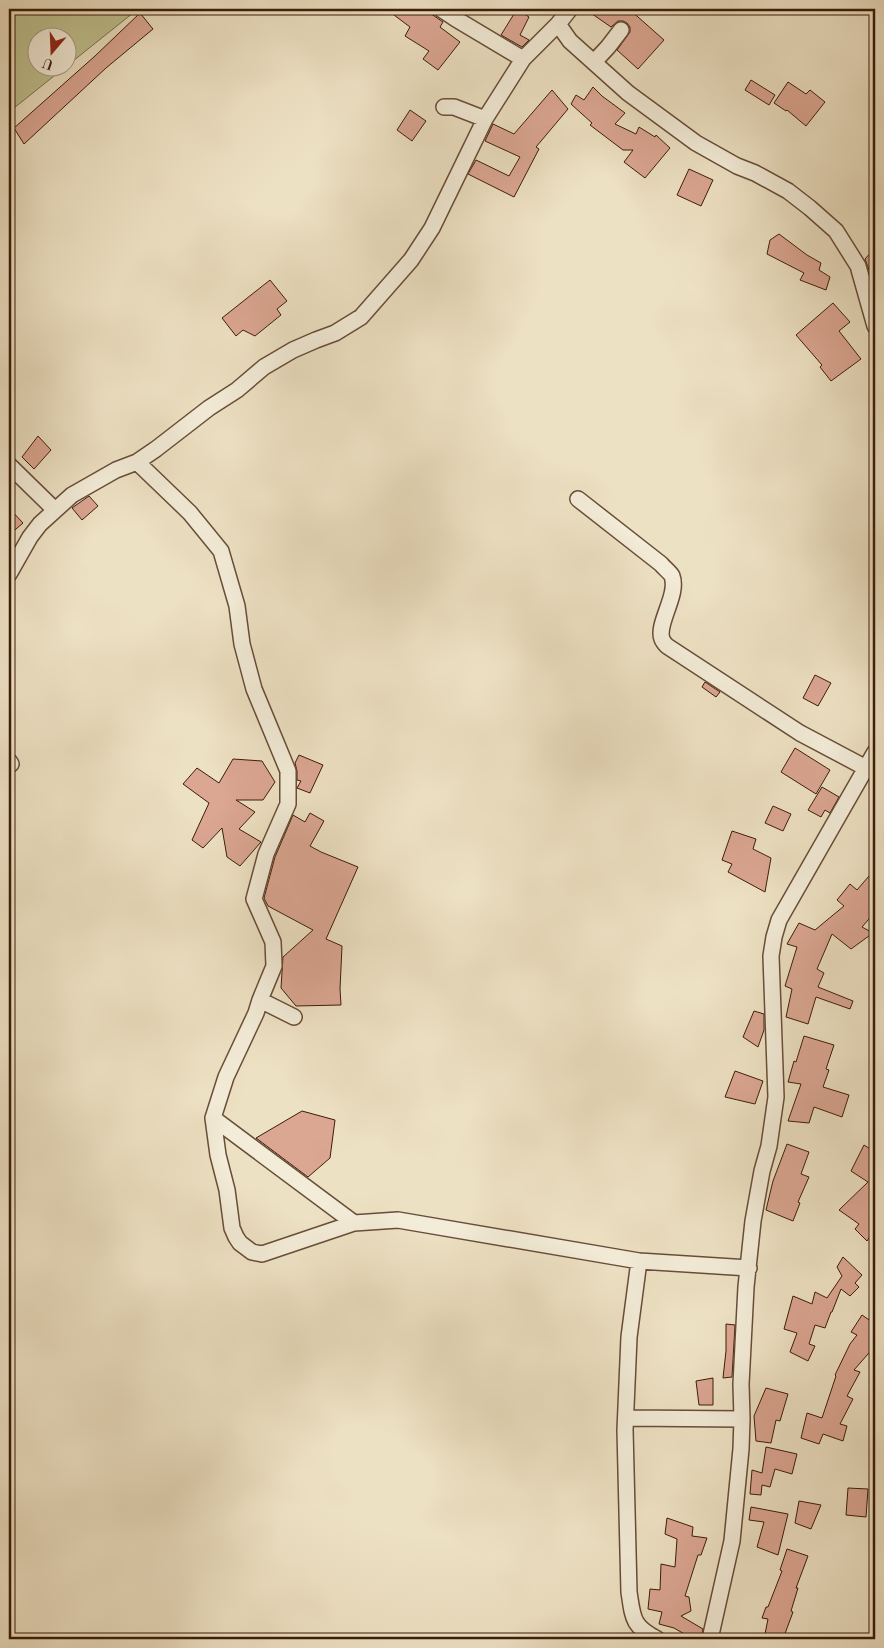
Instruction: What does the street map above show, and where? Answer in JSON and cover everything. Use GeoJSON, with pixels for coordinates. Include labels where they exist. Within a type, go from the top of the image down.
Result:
{"type":"FeatureCollection","features":[{"type":"Feature","properties":{"kind":"street"},"geometry":{"type":"LineString","coordinates":[[441,9],[523,59]]}},
{"type":"Feature","properties":{"kind":"street"},"geometry":{"type":"LineString","coordinates":[[9,572],[40,524],[72,495],[116,470],[137,462],[237,390],[264,367],[292,350],[335,333],[361,317],[411,260],[432,228],[485,119],[523,59],[558,24],[570,9]]}},
{"type":"Feature","properties":{"kind":"street"},"geometry":{"type":"LineString","coordinates":[[558,24],[570,41],[628,93],[696,143],[788,191],[836,231],[858,266],[875,326]]}},
{"type":"Feature","properties":{"kind":"street"},"geometry":{"type":"LineString","coordinates":[[594,62],[621,30]]}},
{"type":"Feature","properties":{"kind":"street"},"geometry":{"type":"LineString","coordinates":[[444,107],[454,107],[485,119]]}},
{"type":"Feature","properties":{"kind":"street"},"geometry":{"type":"LineString","coordinates":[[137,462],[190,513],[221,551],[237,606],[242,644],[254,689],[288,770],[288,804],[266,854],[254,899],[273,942],[274,966],[256,1013],[226,1077],[213,1118],[218,1155],[227,1190],[232,1228],[240,1243],[252,1252],[262,1254],[354,1223],[398,1220],[639,1260],[749,1268]]}},
{"type":"Feature","properties":{"kind":"street"},"geometry":{"type":"LineString","coordinates":[[9,465],[55,510]]}},
{"type":"Feature","properties":{"kind":"street"},"geometry":{"type":"LineString","coordinates":[[578,499],[661,564],[672,576],[671,600],[662,628],[661,638],[666,646],[800,733],[866,768]]}},
{"type":"Feature","properties":{"kind":"street"},"geometry":{"type":"LineString","coordinates":[[710,1639],[732,1541],[742,1419],[741,1375],[743,1332],[753,1221],[762,1171],[769,1146],[776,1097],[771,956],[774,937],[779,920],[875,752]]}},
{"type":"Feature","properties":{"kind":"street"},"geometry":{"type":"LineString","coordinates":[[260,1000],[294,1017]]}},
{"type":"Feature","properties":{"kind":"street"},"geometry":{"type":"LineString","coordinates":[[213,1118],[354,1223]]}},
{"type":"Feature","properties":{"kind":"street"},"geometry":{"type":"LineString","coordinates":[[639,1260],[630,1338],[626,1418],[628,1592],[633,1618],[643,1632],[657,1639]]}},
{"type":"Feature","properties":{"kind":"street"},"geometry":{"type":"LineString","coordinates":[[626,1418],[742,1419]]}},
{"type":"Feature","properties":{"kind":"green space"},"geometry":{"type":"Polygon","coordinates":[[[9,9],[138,9],[78,57],[78,28],[28,28],[28,78],[52,78],[9,112],[9,9]]]}},
{"type":"Feature","properties":{"kind":"building"},"geometry":{"type":"Polygon","coordinates":[[[386,9],[424,9],[443,22],[440,27],[460,42],[438,70],[423,59],[429,51],[405,36],[410,27],[386,9]]]}},
{"type":"Feature","properties":{"kind":"building"},"geometry":{"type":"Polygon","coordinates":[[[517,9],[529,17],[520,35],[529,40],[522,47],[501,35],[517,9]]]}},
{"type":"Feature","properties":{"kind":"building"},"geometry":{"type":"Polygon","coordinates":[[[585,9],[629,9],[664,40],[638,69],[617,50],[630,32],[630,27],[627,23],[618,21],[611,27],[585,9]]]}},
{"type":"Feature","properties":{"kind":"building"},"geometry":{"type":"Polygon","coordinates":[[[140,13],[153,29],[106,68],[24,144],[14,128],[70,78],[78,78],[78,71],[140,13]]]}},
{"type":"Feature","properties":{"kind":"building"},"geometry":{"type":"Polygon","coordinates":[[[751,80],[775,95],[769,105],[745,90],[751,80]]]}},
{"type":"Feature","properties":{"kind":"building"},"geometry":{"type":"Polygon","coordinates":[[[788,82],[806,94],[810,90],[825,102],[806,126],[787,110],[774,103],[788,82]]]}},
{"type":"Feature","properties":{"kind":"building"},"geometry":{"type":"Polygon","coordinates":[[[593,87],[625,113],[615,124],[636,134],[639,127],[655,137],[656,135],[670,148],[645,178],[624,162],[633,150],[623,150],[590,125],[592,123],[571,104],[576,95],[584,100],[593,87]]]}},
{"type":"Feature","properties":{"kind":"building"},"geometry":{"type":"Polygon","coordinates":[[[552,90],[568,109],[536,147],[539,149],[514,197],[468,174],[476,160],[509,176],[520,157],[485,141],[493,124],[514,134],[552,90]]]}},
{"type":"Feature","properties":{"kind":"building"},"geometry":{"type":"Polygon","coordinates":[[[410,110],[426,121],[412,141],[397,130],[410,110]]]}},
{"type":"Feature","properties":{"kind":"building"},"geometry":{"type":"Polygon","coordinates":[[[689,169],[713,180],[701,206],[677,195],[689,169]]]}},
{"type":"Feature","properties":{"kind":"building"},"geometry":{"type":"Polygon","coordinates":[[[779,234],[821,263],[819,270],[830,277],[826,290],[800,280],[804,273],[767,254],[770,240],[779,234]]]}},
{"type":"Feature","properties":{"kind":"building"},"geometry":{"type":"Polygon","coordinates":[[[875,248],[875,276],[869,270],[865,259],[875,248]]]}},
{"type":"Feature","properties":{"kind":"building"},"geometry":{"type":"Polygon","coordinates":[[[270,280],[287,301],[277,309],[281,315],[255,336],[243,330],[236,336],[222,318],[270,280]]]}},
{"type":"Feature","properties":{"kind":"building"},"geometry":{"type":"Polygon","coordinates":[[[833,303],[850,322],[839,331],[861,359],[831,381],[820,367],[822,365],[796,335],[833,303]]]}},
{"type":"Feature","properties":{"kind":"building"},"geometry":{"type":"Polygon","coordinates":[[[38,436],[51,450],[34,469],[22,457],[38,436]]]}},
{"type":"Feature","properties":{"kind":"building"},"geometry":{"type":"Polygon","coordinates":[[[89,496],[98,506],[82,520],[72,508],[89,496]]]}},
{"type":"Feature","properties":{"kind":"building"},"geometry":{"type":"Polygon","coordinates":[[[9,508],[23,523],[9,535],[9,508]]]}},
{"type":"Feature","properties":{"kind":"building"},"geometry":{"type":"Polygon","coordinates":[[[815,675],[831,683],[818,706],[803,698],[815,675]]]}},
{"type":"Feature","properties":{"kind":"building"},"geometry":{"type":"Polygon","coordinates":[[[705,682],[720,692],[716,697],[702,687],[705,682]]]}},
{"type":"Feature","properties":{"kind":"building"},"geometry":{"type":"Polygon","coordinates":[[[795,748],[830,770],[816,794],[781,772],[795,748]]]}},
{"type":"Feature","properties":{"kind":"building"},"geometry":{"type":"Polygon","coordinates":[[[299,755],[323,765],[310,793],[297,788],[301,781],[297,780],[295,763],[299,755]]]}},
{"type":"Feature","properties":{"kind":"building"},"geometry":{"type":"Polygon","coordinates":[[[233,759],[262,761],[275,782],[263,800],[236,800],[255,812],[239,829],[261,842],[240,866],[227,857],[222,828],[203,848],[192,840],[209,803],[183,784],[197,768],[219,783],[233,759]]]}},
{"type":"Feature","properties":{"kind":"building"},"geometry":{"type":"Polygon","coordinates":[[[822,787],[839,797],[830,813],[825,810],[821,817],[808,810],[822,787]]]}},
{"type":"Feature","properties":{"kind":"building"},"geometry":{"type":"Polygon","coordinates":[[[773,806],[791,814],[783,831],[765,823],[773,806]]]}},
{"type":"Feature","properties":{"kind":"building"},"geometry":{"type":"Polygon","coordinates":[[[310,813],[324,821],[310,846],[358,867],[326,939],[342,946],[341,1005],[296,1006],[281,988],[283,957],[313,930],[268,906],[264,898],[275,857],[293,815],[305,822],[310,813]]]}},
{"type":"Feature","properties":{"kind":"building"},"geometry":{"type":"Polygon","coordinates":[[[732,831],[756,839],[753,849],[771,858],[765,892],[728,872],[732,864],[722,860],[732,831]]]}},
{"type":"Feature","properties":{"kind":"building"},"geometry":{"type":"Polygon","coordinates":[[[875,869],[875,912],[862,927],[873,933],[851,949],[832,934],[817,969],[824,973],[818,987],[853,1001],[850,1009],[816,997],[808,1024],[786,1017],[792,989],[785,986],[797,947],[787,944],[799,923],[815,930],[844,906],[837,900],[850,884],[857,890],[875,869]]]}},
{"type":"Feature","properties":{"kind":"building"},"geometry":{"type":"Polygon","coordinates":[[[754,1011],[764,1014],[764,1030],[758,1047],[743,1037],[754,1011]]]}},
{"type":"Feature","properties":{"kind":"building"},"geometry":{"type":"Polygon","coordinates":[[[804,1036],[834,1045],[826,1069],[829,1070],[823,1087],[849,1095],[842,1117],[814,1107],[809,1123],[788,1121],[801,1084],[788,1082],[804,1036]]]}},
{"type":"Feature","properties":{"kind":"building"},"geometry":{"type":"Polygon","coordinates":[[[735,1071],[763,1081],[755,1104],[725,1097],[735,1071]]]}},
{"type":"Feature","properties":{"kind":"building"},"geometry":{"type":"Polygon","coordinates":[[[302,1111],[335,1120],[330,1158],[308,1177],[256,1138],[302,1111]]]}},
{"type":"Feature","properties":{"kind":"building"},"geometry":{"type":"Polygon","coordinates":[[[787,1144],[809,1152],[801,1174],[809,1177],[798,1202],[800,1203],[793,1221],[766,1210],[773,1181],[787,1144]]]}},
{"type":"Feature","properties":{"kind":"building"},"geometry":{"type":"Polygon","coordinates":[[[864,1145],[875,1152],[875,1229],[867,1241],[855,1229],[859,1224],[839,1210],[868,1182],[851,1171],[864,1145]]]}},
{"type":"Feature","properties":{"kind":"building"},"geometry":{"type":"Polygon","coordinates":[[[843,1257],[862,1275],[855,1283],[859,1287],[850,1296],[841,1289],[825,1328],[815,1325],[809,1344],[815,1346],[808,1361],[790,1352],[797,1333],[784,1329],[793,1296],[812,1304],[815,1292],[827,1298],[842,1276],[837,1267],[843,1257]]]}},
{"type":"Feature","properties":{"kind":"building"},"geometry":{"type":"Polygon","coordinates":[[[862,1315],[875,1324],[875,1346],[854,1370],[860,1372],[847,1396],[853,1399],[840,1424],[847,1426],[843,1441],[823,1434],[819,1444],[801,1438],[807,1413],[822,1418],[835,1375],[850,1344],[857,1335],[851,1332],[862,1315]]]}},
{"type":"Feature","properties":{"kind":"building"},"geometry":{"type":"Polygon","coordinates":[[[726,1324],[735,1325],[732,1377],[723,1378],[726,1351],[726,1324]]]}},
{"type":"Feature","properties":{"kind":"building"},"geometry":{"type":"Polygon","coordinates":[[[713,1378],[713,1405],[699,1405],[696,1381],[713,1378]]]}},
{"type":"Feature","properties":{"kind":"building"},"geometry":{"type":"Polygon","coordinates":[[[766,1388],[788,1394],[780,1421],[776,1420],[771,1443],[756,1441],[754,1416],[766,1388]]]}},
{"type":"Feature","properties":{"kind":"building"},"geometry":{"type":"Polygon","coordinates":[[[766,1447],[797,1454],[792,1474],[775,1469],[770,1487],[762,1485],[761,1495],[750,1494],[752,1470],[762,1473],[766,1447]]]}},
{"type":"Feature","properties":{"kind":"building"},"geometry":{"type":"Polygon","coordinates":[[[848,1488],[868,1489],[866,1517],[846,1515],[848,1488]]]}},
{"type":"Feature","properties":{"kind":"building"},"geometry":{"type":"Polygon","coordinates":[[[799,1501],[821,1505],[811,1529],[795,1523],[799,1501]]]}},
{"type":"Feature","properties":{"kind":"building"},"geometry":{"type":"Polygon","coordinates":[[[751,1507],[788,1514],[778,1555],[757,1547],[764,1522],[749,1520],[751,1507]]]}},
{"type":"Feature","properties":{"kind":"building"},"geometry":{"type":"Polygon","coordinates":[[[667,1518],[693,1527],[692,1536],[707,1538],[701,1555],[698,1555],[685,1596],[689,1597],[691,1611],[681,1616],[703,1629],[701,1639],[693,1639],[674,1628],[659,1624],[662,1612],[648,1609],[650,1589],[660,1590],[661,1564],[675,1567],[677,1539],[665,1534],[667,1518]]]}},
{"type":"Feature","properties":{"kind":"building"},"geometry":{"type":"Polygon","coordinates":[[[787,1549],[808,1556],[796,1588],[798,1588],[791,1611],[793,1612],[783,1639],[764,1639],[768,1619],[762,1618],[782,1571],[780,1570],[787,1549]]]}}]}
